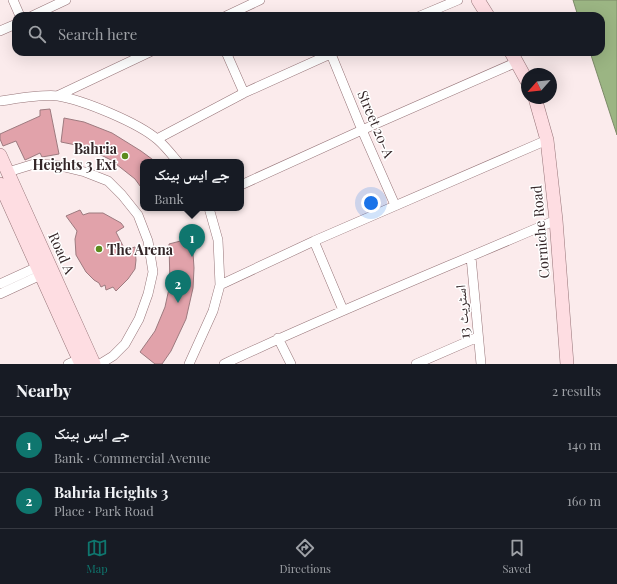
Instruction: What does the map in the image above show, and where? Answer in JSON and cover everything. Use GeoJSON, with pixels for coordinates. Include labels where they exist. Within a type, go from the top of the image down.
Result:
{"type":"FeatureCollection","features":[{"type":"Feature","properties":{"kind":"street"},"geometry":{"type":"LineString","coordinates":[[13,0],[18,12]]}},
{"type":"Feature","properties":{"kind":"street"},"geometry":{"type":"LineString","coordinates":[[40,12],[66,0]]}},
{"type":"Feature","properties":{"kind":"street"},"geometry":{"type":"LineString","coordinates":[[234,12],[260,0]]}},
{"type":"Feature","properties":{"kind":"street"},"geometry":{"type":"LineString","coordinates":[[430,12],[458,0]]}},
{"type":"Feature","properties":{"kind":"street"},"geometry":{"type":"LineString","coordinates":[[478,0],[486,12]]}},
{"type":"Feature","properties":{"kind":"street"},"geometry":{"type":"LineString","coordinates":[[0,31],[12,26]]}},
{"type":"Feature","properties":{"kind":"street"},"geometry":{"type":"LineString","coordinates":[[57,96],[142,56]]}},
{"type":"Feature","properties":{"kind":"street"},"geometry":{"type":"LineString","coordinates":[[228,56],[244,93]]}},
{"type":"Feature","properties":{"kind":"street"},"geometry":{"type":"LineString","coordinates":[[157,139],[244,93],[326,56]]}},
{"type":"Feature","properties":{"kind":"street","name":"Street 20-A"},"geometry":{"type":"LineString","coordinates":[[334,56],[362,130],[395,205]]}},
{"type":"Feature","properties":{"kind":"street"},"geometry":{"type":"LineString","coordinates":[[244,184],[362,130],[514,57],[521,70]]}},
{"type":"Feature","properties":{"kind":"street"},"geometry":{"type":"LineString","coordinates":[[0,101],[30,97],[57,96],[94,107],[132,123],[157,139],[175,159]]}},
{"type":"Feature","properties":{"kind":"street","name":"Corniche Road"},"geometry":{"type":"LineString","coordinates":[[537,104],[547,140],[556,220],[567,364]]}},
{"type":"Feature","properties":{"kind":"street"},"geometry":{"type":"LineString","coordinates":[[220,285],[395,205],[547,140]]}},
{"type":"Feature","properties":{"kind":"street","name":"Road A"},"geometry":{"type":"LineString","coordinates":[[0,155],[94,364]]}},
{"type":"Feature","properties":{"kind":"street"},"geometry":{"type":"LineString","coordinates":[[8,172],[34,164],[56,165],[85,172],[108,181],[122,195],[138,215],[148,241],[153,272],[148,294],[139,319],[125,344],[113,356],[100,364]]}},
{"type":"Feature","properties":{"kind":"street","name":"Road A"},"geometry":{"type":"LineString","coordinates":[[0,184],[39,271],[76,362]]}},
{"type":"Feature","properties":{"kind":"street"},"geometry":{"type":"LineString","coordinates":[[189,364],[213,311],[220,285],[218,240],[210,211]]}},
{"type":"Feature","properties":{"kind":"street"},"geometry":{"type":"LineString","coordinates":[[224,364],[278,338],[556,220]]}},
{"type":"Feature","properties":{"kind":"street"},"geometry":{"type":"LineString","coordinates":[[314,241],[343,310]]}},
{"type":"Feature","properties":{"kind":"street","name":"اسٹریٹ 13"},"geometry":{"type":"LineString","coordinates":[[471,257],[481,364]]}},
{"type":"Feature","properties":{"kind":"street"},"geometry":{"type":"LineString","coordinates":[[0,284],[39,271]]}},
{"type":"Feature","properties":{"kind":"street"},"geometry":{"type":"LineString","coordinates":[[0,294],[39,271]]}},
{"type":"Feature","properties":{"kind":"street"},"geometry":{"type":"LineString","coordinates":[[416,364],[478,336]]}},
{"type":"Feature","properties":{"kind":"street"},"geometry":{"type":"LineString","coordinates":[[278,338],[291,364]]}},
{"type":"Feature","properties":{"kind":"shaded area"},"geometry":{"type":"Polygon","coordinates":[[[573,0],[617,0],[617,135],[591,56],[605,56],[605,12],[577,12],[573,0]]]}},
{"type":"Feature","properties":{"kind":"building"},"geometry":{"type":"Polygon","coordinates":[[[50,109],[59,154],[42,157],[40,153],[25,160],[16,141],[3,146],[0,139],[0,134],[40,116],[40,110],[50,109]]]}},
{"type":"Feature","properties":{"kind":"building","name":"Bahria Heights 3 Ext"},"geometry":{"type":"Polygon","coordinates":[[[64,118],[84,122],[112,133],[152,159],[140,159],[140,186],[135,179],[111,160],[81,146],[61,142],[64,118]]]}},
{"type":"Feature","properties":{"kind":"building","name":"The Arena"},"geometry":{"type":"Polygon","coordinates":[[[80,210],[83,215],[89,213],[103,213],[121,223],[124,227],[116,232],[125,250],[135,247],[135,269],[128,279],[116,291],[113,287],[106,290],[105,285],[101,287],[99,283],[86,272],[76,255],[75,239],[77,231],[66,216],[80,210]]]}},
{"type":"Feature","properties":{"kind":"building"},"geometry":{"type":"Polygon","coordinates":[[[192,238],[194,268],[193,288],[186,319],[171,351],[162,364],[155,364],[140,352],[155,331],[165,307],[170,284],[169,244],[192,238]]]}},
{"type":"Feature","properties":{"kind":"place","name":"Bahria Heights 3 Ext"},"geometry":{"type":"Point","coordinates":[125,156]}},
{"type":"Feature","properties":{"kind":"place","name":"The Arena"},"geometry":{"type":"Point","coordinates":[99,249]}},
{"type":"Feature","properties":{"kind":"place","name":"جے ایس بینک"},"geometry":{"type":"Point","coordinates":[192,257]}},
{"type":"Feature","properties":{"kind":"place","name":"Bahria Heights 3"},"geometry":{"type":"Point","coordinates":[178,303]}}]}
